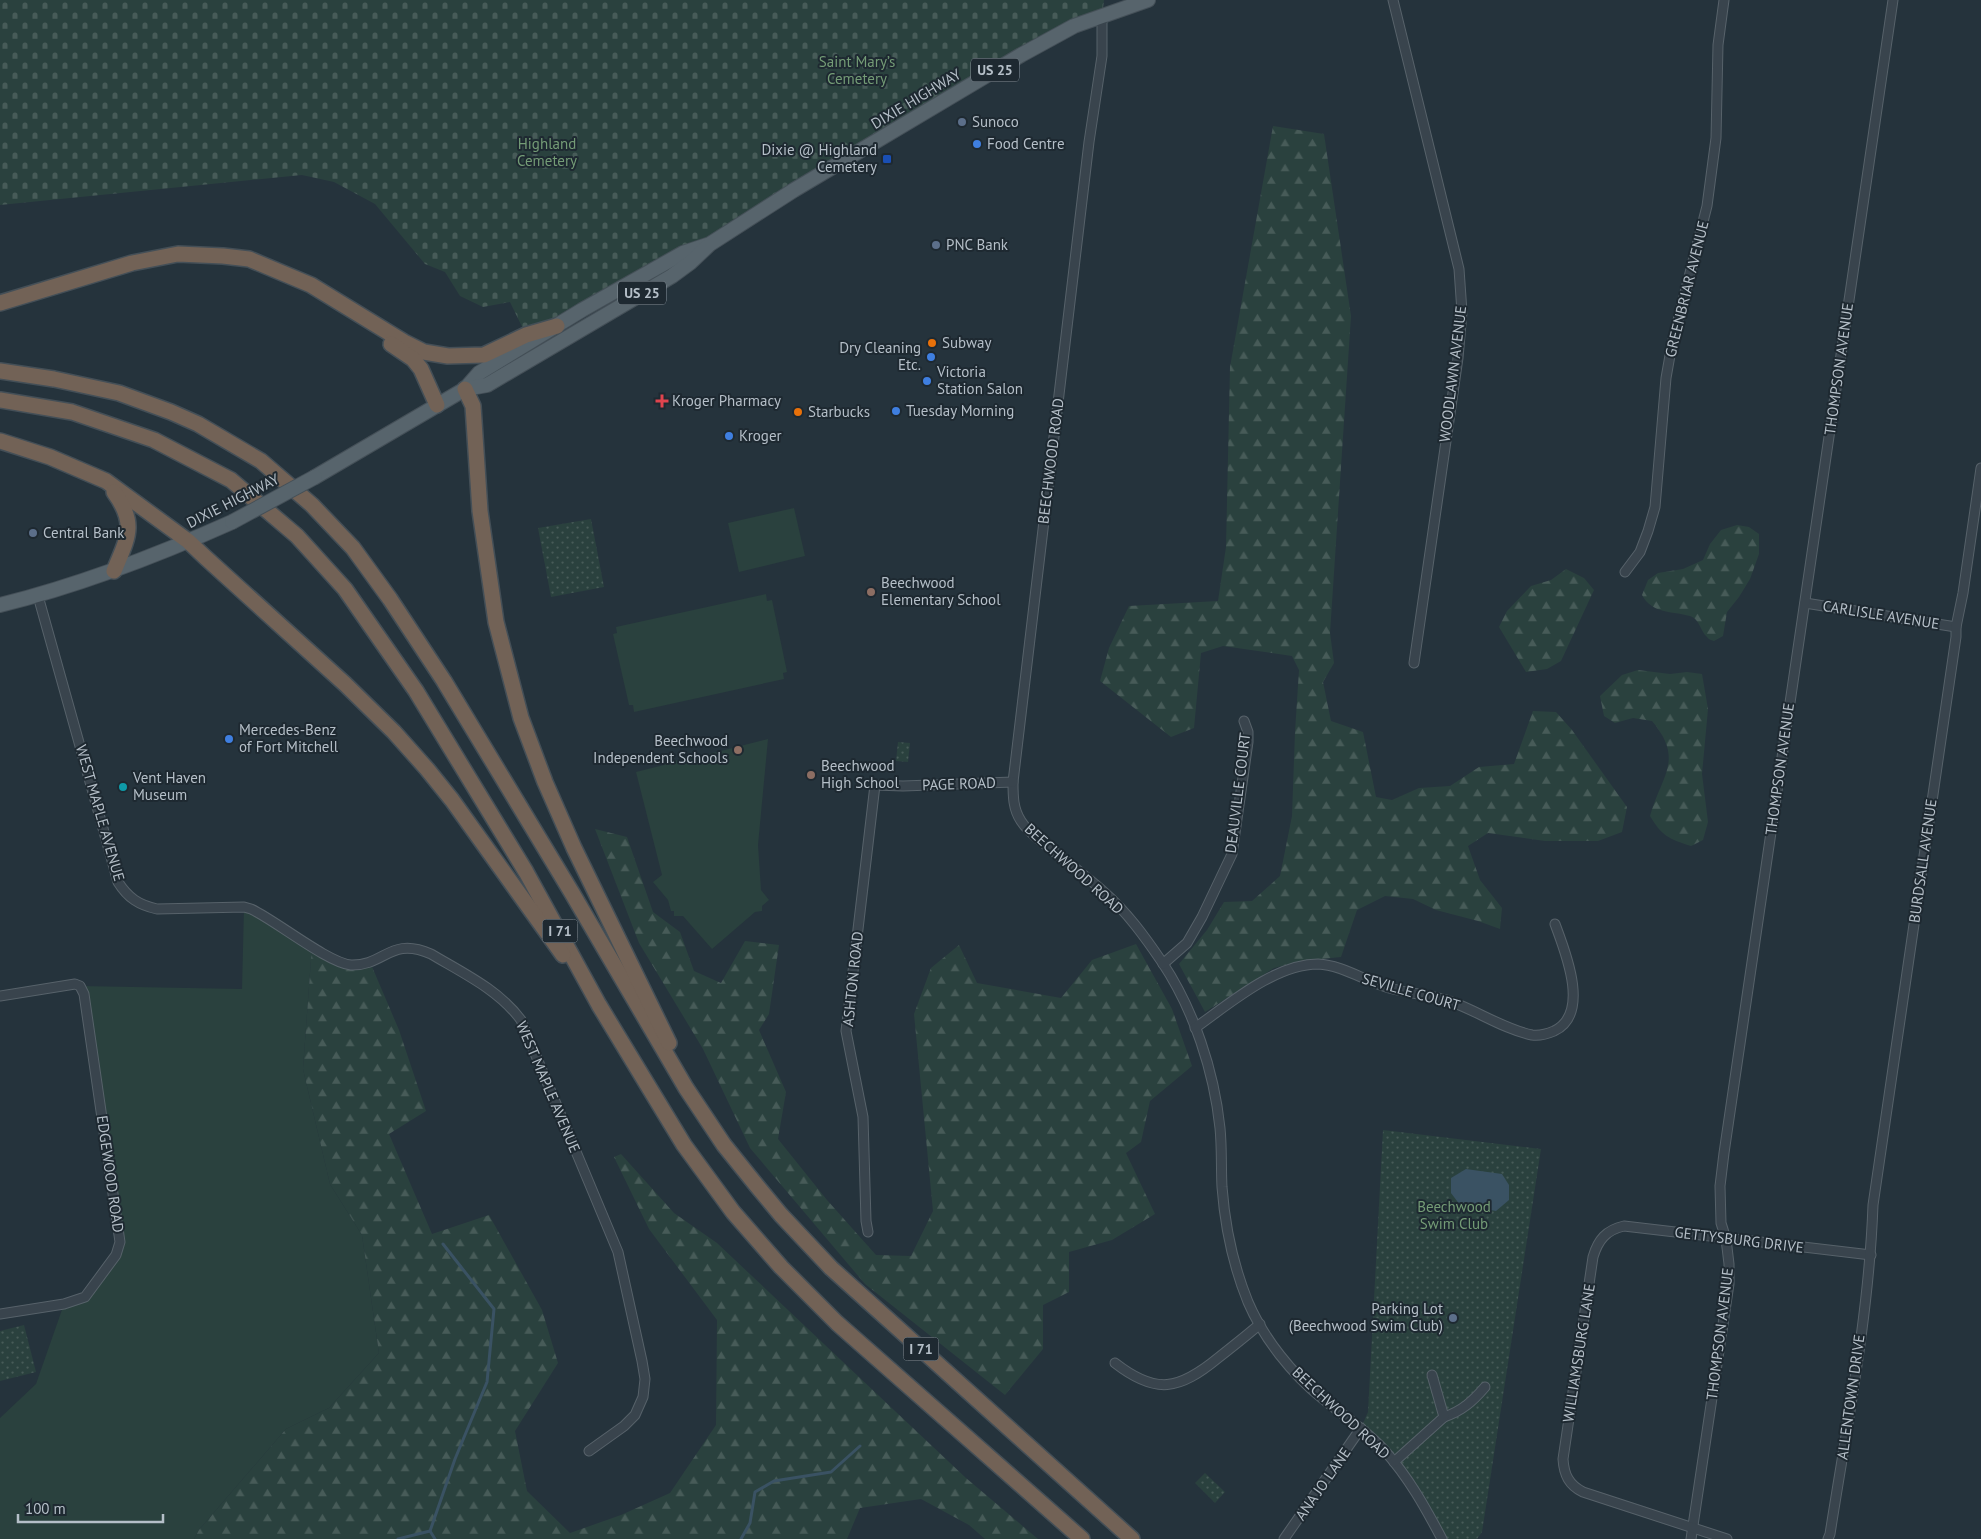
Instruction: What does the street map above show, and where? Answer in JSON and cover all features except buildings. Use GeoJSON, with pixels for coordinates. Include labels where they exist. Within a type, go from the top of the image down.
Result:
{"type":"FeatureCollection","features":[{"type":"Feature","properties":{"kind":"highway"},"geometry":{"type":"LineString","coordinates":[[0,304],[132,263],[178,254],[249,259],[311,285],[358,315],[424,352],[448,356],[484,354],[526,335],[557,326]]}},
{"type":"Feature","properties":{"kind":"highway"},"geometry":{"type":"LineString","coordinates":[[358,315],[392,345],[413,359],[428,380],[438,405]]}},
{"type":"Feature","properties":{"kind":"highway","name":"I 71"},"geometry":{"type":"LineString","coordinates":[[0,371],[54,379],[119,393],[171,412],[198,424],[262,461],[312,504],[353,548],[390,599],[444,681],[572,893],[686,1088],[724,1145],[780,1215],[831,1268],[1132,1539]]}},
{"type":"Feature","properties":{"kind":"highway"},"geometry":{"type":"LineString","coordinates":[[465,389],[473,406],[480,511],[496,622],[521,718],[545,782],[574,848],[652,1009],[724,1145]]}},
{"type":"Feature","properties":{"kind":"highway","name":"I 71"},"geometry":{"type":"LineString","coordinates":[[0,400],[72,412],[154,440],[231,480],[297,536],[345,589],[416,690],[526,872],[599,1005],[684,1145],[733,1212],[781,1267],[837,1323],[1082,1539]]}},
{"type":"Feature","properties":{"kind":"highway"},"geometry":{"type":"LineString","coordinates":[[0,441],[50,456],[106,481],[188,541],[345,684],[394,732],[458,808],[599,1005]]}},
{"type":"Feature","properties":{"kind":"highway"},"geometry":{"type":"LineString","coordinates":[[106,481],[125,507],[129,523],[126,543],[114,571]]}},
{"type":"Feature","properties":{"kind":"main road","name":"DIXIE HIGHWAY"},"geometry":{"type":"LineString","coordinates":[[465,389],[486,385],[672,276],[691,262],[710,244],[794,190],[1021,55],[1074,26],[1148,0]]}},
{"type":"Feature","properties":{"kind":"main road","name":"DIXIE HIGHWAY"},"geometry":{"type":"LineString","coordinates":[[0,605],[38,596],[114,571],[232,522],[315,477],[465,389],[479,373],[557,326],[683,253],[710,244]]}},
{"type":"Feature","properties":{"kind":"street","name":"WOODLAWN AVENUE"},"geometry":{"type":"LineString","coordinates":[[1393,0],[1454,247],[1462,305],[1458,358],[1414,664]]}},
{"type":"Feature","properties":{"kind":"street","name":"GREENBRIAR AVENUE"},"geometry":{"type":"LineString","coordinates":[[1625,572],[1640,552],[1655,507],[1666,378],[1672,344],[1707,206],[1716,138],[1718,46],[1724,0]]}},
{"type":"Feature","properties":{"kind":"street","name":"THOMPSON AVENUE"},"geometry":{"type":"LineString","coordinates":[[1691,1539],[1729,1284],[1726,1239],[1721,1223],[1720,1186],[1724,1153],[1893,0]]}},
{"type":"Feature","properties":{"kind":"street","name":"BEECHWOOD ROAD"},"geometry":{"type":"LineString","coordinates":[[1102,16],[1102,56],[1089,145],[1013,782],[1014,806],[1021,821],[1033,834],[1104,892],[1121,909],[1163,964],[1184,1002],[1209,1069],[1220,1128],[1222,1189],[1229,1241],[1236,1270],[1249,1304],[1273,1345],[1303,1381],[1361,1428],[1394,1462],[1420,1496],[1442,1539]]}},
{"type":"Feature","properties":{"kind":"street","name":"BURDSALL AVENUE"},"geometry":{"type":"LineString","coordinates":[[1871,1255],[1872,1205],[1956,627],[1977,520],[1981,468]]}},
{"type":"Feature","properties":{"kind":"street","name":"WEST MAPLE AVENUE"},"geometry":{"type":"LineString","coordinates":[[38,596],[118,882],[131,898],[146,906],[157,909],[244,907],[251,909],[328,956],[349,965],[370,962],[402,948],[421,949],[494,993],[511,1006],[521,1020],[618,1252],[645,1379],[643,1397],[635,1415],[624,1426],[589,1451]]}},
{"type":"Feature","properties":{"kind":"street","name":"CARLISLE AVENUE"},"geometry":{"type":"LineString","coordinates":[[1805,603],[1956,627]]}},
{"type":"Feature","properties":{"kind":"street","name":"DEAUVILLE COURT"},"geometry":{"type":"LineString","coordinates":[[1163,964],[1187,943],[1202,917],[1232,854],[1248,742],[1248,732],[1244,721]]}},
{"type":"Feature","properties":{"kind":"street","name":"PAGE ROAD"},"geometry":{"type":"LineString","coordinates":[[876,785],[903,786],[1013,782]]}},
{"type":"Feature","properties":{"kind":"street","name":"ASHTON ROAD"},"geometry":{"type":"LineString","coordinates":[[868,1232],[866,1221],[863,1117],[846,1031],[876,785]]}},
{"type":"Feature","properties":{"kind":"street","name":"SEVILLE COURT"},"geometry":{"type":"LineString","coordinates":[[1195,1028],[1271,977],[1291,969],[1317,964],[1329,965],[1394,990],[1451,1001],[1532,1035],[1547,1034],[1565,1023],[1572,1008],[1573,1000],[1570,966],[1555,924]]}},
{"type":"Feature","properties":{"kind":"street","name":"EDGEWOOD ROAD"},"geometry":{"type":"LineString","coordinates":[[0,996],[75,984],[80,986],[84,994],[120,1242],[119,1249],[85,1298],[64,1304],[0,1314]]}},
{"type":"Feature","properties":{"kind":"street","name":"GETTYSBURG DRIVE"},"geometry":{"type":"LineString","coordinates":[[1609,1232],[1624,1226],[1871,1255]]}},
{"type":"Feature","properties":{"kind":"street","name":"WILLIAMSBURG LANE"},"geometry":{"type":"LineString","coordinates":[[1609,1232],[1597,1244],[1594,1257],[1563,1459],[1564,1470],[1568,1479],[1583,1492],[1692,1528]]}},
{"type":"Feature","properties":{"kind":"street","name":"ALLENTOWN DRIVE"},"geometry":{"type":"LineString","coordinates":[[1828,1539],[1858,1355],[1871,1255]]}},
{"type":"Feature","properties":{"kind":"street"},"geometry":{"type":"LineString","coordinates":[[1115,1363],[1143,1381],[1163,1385],[1176,1384],[1200,1372],[1260,1324]]}},
{"type":"Feature","properties":{"kind":"street"},"geometry":{"type":"LineString","coordinates":[[1432,1375],[1444,1417]]}},
{"type":"Feature","properties":{"kind":"street"},"geometry":{"type":"LineString","coordinates":[[1394,1462],[1444,1417],[1457,1413],[1472,1402],[1485,1387]]}},
{"type":"Feature","properties":{"kind":"street","name":"ANA JO LANE"},"geometry":{"type":"LineString","coordinates":[[1284,1539],[1361,1428]]}},
{"type":"Feature","properties":{"kind":"street"},"geometry":{"type":"LineString","coordinates":[[1692,1528],[1727,1539]]}},
{"type":"Feature","properties":{"kind":"green space","name":"Highland Cemetery"},"geometry":{"type":"Polygon","coordinates":[[[0,0],[1104,0],[1102,16],[1074,26],[710,244],[526,335],[510,302],[483,307],[460,296],[445,272],[425,264],[375,204],[334,182],[302,175],[0,205],[0,0]]]}},
{"type":"Feature","properties":{"kind":"green space"},"geometry":{"type":"Polygon","coordinates":[[[1273,126],[1324,134],[1351,316],[1330,633],[1334,663],[1323,682],[1331,721],[1363,732],[1376,797],[1392,800],[1419,788],[1450,786],[1479,767],[1514,764],[1533,711],[1556,712],[1572,730],[1627,807],[1622,832],[1598,841],[1545,841],[1488,833],[1468,846],[1480,880],[1502,908],[1500,929],[1436,910],[1413,899],[1385,896],[1357,910],[1341,957],[1301,961],[1274,968],[1205,1012],[1179,964],[1207,930],[1224,902],[1252,901],[1280,876],[1292,816],[1299,670],[1292,656],[1223,646],[1201,653],[1194,728],[1171,737],[1100,681],[1109,648],[1129,606],[1218,601],[1226,547],[1230,367],[1273,126]]]}},
{"type":"Feature","properties":{"kind":"green space"},"geometry":{"type":"Polygon","coordinates":[[[794,508],[805,556],[739,572],[728,523],[794,508]]]}},
{"type":"Feature","properties":{"kind":"green space"},"geometry":{"type":"Polygon","coordinates":[[[591,519],[604,587],[551,597],[538,528],[591,519]]]}},
{"type":"Feature","properties":{"kind":"green space"},"geometry":{"type":"Polygon","coordinates":[[[1737,525],[1749,527],[1759,534],[1759,554],[1750,579],[1727,612],[1723,636],[1714,641],[1711,640],[1698,622],[1690,616],[1657,609],[1646,601],[1642,595],[1648,580],[1658,573],[1683,569],[1703,560],[1710,544],[1721,530],[1737,525]]]}},
{"type":"Feature","properties":{"kind":"green space"},"geometry":{"type":"Polygon","coordinates":[[[1566,569],[1584,578],[1594,590],[1561,661],[1547,669],[1526,672],[1499,627],[1507,611],[1531,586],[1551,580],[1566,569]]]}},
{"type":"Feature","properties":{"kind":"green space"},"geometry":{"type":"Polygon","coordinates":[[[766,594],[767,601],[772,600],[787,672],[783,673],[784,679],[634,712],[633,705],[629,705],[613,634],[617,633],[616,627],[766,594]]]}},
{"type":"Feature","properties":{"kind":"green space"},"geometry":{"type":"Polygon","coordinates":[[[1638,670],[1670,674],[1687,672],[1702,674],[1708,709],[1702,774],[1708,822],[1703,840],[1691,846],[1667,836],[1658,828],[1650,816],[1668,768],[1667,747],[1662,735],[1652,721],[1633,718],[1615,723],[1604,716],[1600,696],[1622,675],[1638,670]]]}},
{"type":"Feature","properties":{"kind":"green space"},"geometry":{"type":"Polygon","coordinates":[[[768,739],[758,845],[761,890],[769,900],[762,906],[762,911],[755,912],[712,949],[683,916],[674,916],[674,911],[671,911],[668,900],[653,882],[662,875],[636,772],[664,765],[664,761],[685,760],[768,739]]]}},
{"type":"Feature","properties":{"kind":"green space"},"geometry":{"type":"Polygon","coordinates":[[[898,742],[910,743],[908,762],[896,761],[898,742]]]}},
{"type":"Feature","properties":{"kind":"green space"},"geometry":{"type":"Polygon","coordinates":[[[595,829],[627,837],[653,912],[680,932],[694,971],[721,983],[745,941],[779,945],[769,1014],[759,1030],[786,1092],[778,1139],[827,1200],[876,1255],[911,1256],[933,1211],[914,1014],[931,968],[959,945],[977,983],[1061,998],[1092,960],[1136,944],[1172,1009],[1192,1066],[1150,1101],[1141,1142],[1126,1153],[1155,1214],[1112,1240],[1069,1252],[1069,1292],[1043,1305],[1043,1349],[1005,1395],[865,1284],[750,1148],[703,1049],[639,943],[595,829]]]}},
{"type":"Feature","properties":{"kind":"green space"},"geometry":{"type":"Polygon","coordinates":[[[244,907],[312,946],[303,1069],[330,1184],[362,1235],[379,1353],[329,1408],[286,1429],[199,1530],[194,1539],[0,1539],[0,1418],[36,1384],[64,1304],[78,1301],[119,1249],[80,986],[242,989],[244,907]]]}},
{"type":"Feature","properties":{"kind":"green space"},"geometry":{"type":"Polygon","coordinates":[[[312,946],[341,962],[370,962],[399,1030],[426,1111],[389,1134],[432,1234],[489,1215],[542,1310],[558,1363],[515,1431],[527,1491],[570,1533],[621,1515],[670,1493],[716,1425],[717,1320],[649,1229],[614,1157],[621,1154],[674,1213],[717,1243],[966,1478],[1038,1539],[985,1539],[969,1525],[921,1499],[860,1508],[847,1539],[194,1539],[199,1530],[286,1429],[329,1408],[379,1353],[362,1235],[330,1184],[303,1069],[312,946]]]}},
{"type":"Feature","properties":{"kind":"green space","name":"Beechwood Swim Club"},"geometry":{"type":"Polygon","coordinates":[[[1383,1130],[1541,1149],[1482,1532],[1477,1539],[1442,1539],[1419,1496],[1361,1428],[1368,1412],[1383,1130]]]}},
{"type":"Feature","properties":{"kind":"green space"},"geometry":{"type":"Polygon","coordinates":[[[24,1325],[36,1372],[0,1381],[0,1331],[24,1325]]]}},
{"type":"Feature","properties":{"kind":"green space"},"geometry":{"type":"Polygon","coordinates":[[[1205,1473],[1225,1492],[1215,1503],[1195,1483],[1205,1473]]]}},
{"type":"Feature","properties":{"kind":"water"},"geometry":{"type":"Polygon","coordinates":[[[1466,1169],[1502,1174],[1509,1185],[1509,1200],[1496,1211],[1460,1205],[1451,1193],[1451,1178],[1466,1169]]]}},
{"type":"Feature","properties":{"kind":"waterway"},"geometry":{"type":"LineString","coordinates":[[430,1531],[455,1459],[487,1382],[494,1309],[443,1244]]}},
{"type":"Feature","properties":{"kind":"waterway"},"geometry":{"type":"LineString","coordinates":[[741,1539],[750,1523],[755,1492],[774,1481],[831,1472],[860,1446]]}},
{"type":"Feature","properties":{"kind":"waterway"},"geometry":{"type":"LineString","coordinates":[[430,1531],[435,1539]]}},
{"type":"Feature","properties":{"kind":"waterway"},"geometry":{"type":"LineString","coordinates":[[398,1539],[430,1531]]}},
{"type":"Feature","properties":{"kind":"place","name":"Sunoco"},"geometry":{"type":"Point","coordinates":[962,122]}},
{"type":"Feature","properties":{"kind":"place","name":"Food Centre"},"geometry":{"type":"Point","coordinates":[977,144]}},
{"type":"Feature","properties":{"kind":"place","name":"Dixie @ Highland Cemetery"},"geometry":{"type":"Point","coordinates":[887,159]}},
{"type":"Feature","properties":{"kind":"place","name":"PNC Bank"},"geometry":{"type":"Point","coordinates":[936,245]}},
{"type":"Feature","properties":{"kind":"place","name":"Subway"},"geometry":{"type":"Point","coordinates":[932,343]}},
{"type":"Feature","properties":{"kind":"place","name":"Dry Cleaning Etc."},"geometry":{"type":"Point","coordinates":[931,357]}},
{"type":"Feature","properties":{"kind":"place","name":"Victoria Station Salon"},"geometry":{"type":"Point","coordinates":[927,381]}},
{"type":"Feature","properties":{"kind":"place","name":"Kroger Pharmacy"},"geometry":{"type":"Point","coordinates":[662,401]}},
{"type":"Feature","properties":{"kind":"place","name":"Tuesday Morning"},"geometry":{"type":"Point","coordinates":[896,411]}},
{"type":"Feature","properties":{"kind":"place","name":"Starbucks"},"geometry":{"type":"Point","coordinates":[798,412]}},
{"type":"Feature","properties":{"kind":"place","name":"Kroger"},"geometry":{"type":"Point","coordinates":[729,436]}},
{"type":"Feature","properties":{"kind":"place","name":"Central Bank"},"geometry":{"type":"Point","coordinates":[33,533]}},
{"type":"Feature","properties":{"kind":"place","name":"Beechwood Elementary School"},"geometry":{"type":"Point","coordinates":[871,592]}},
{"type":"Feature","properties":{"kind":"place","name":"Mercedes-Benz of Fort Mitchell"},"geometry":{"type":"Point","coordinates":[229,739]}},
{"type":"Feature","properties":{"kind":"place","name":"Beechwood Independent Schools"},"geometry":{"type":"Point","coordinates":[738,750]}},
{"type":"Feature","properties":{"kind":"place","name":"Beechwood High School"},"geometry":{"type":"Point","coordinates":[811,775]}},
{"type":"Feature","properties":{"kind":"place","name":"Vent Haven Museum"},"geometry":{"type":"Point","coordinates":[123,787]}},
{"type":"Feature","properties":{"kind":"place","name":"Parking Lot (Beechwood Swim Club)"},"geometry":{"type":"Point","coordinates":[1453,1318]}},
{"type":"Feature","properties":{"kind":"park label","name":"Saint Mary’s Cemetery"},"geometry":{"type":"Point","coordinates":[857,70]}}]}
